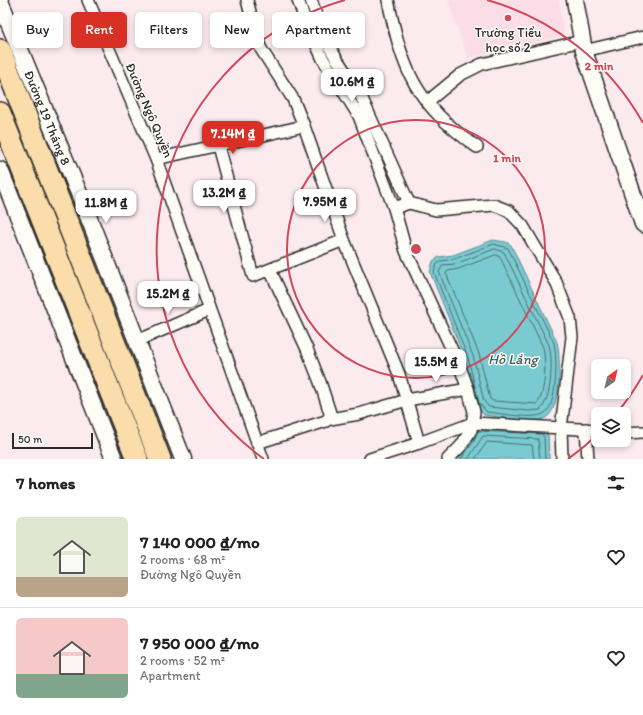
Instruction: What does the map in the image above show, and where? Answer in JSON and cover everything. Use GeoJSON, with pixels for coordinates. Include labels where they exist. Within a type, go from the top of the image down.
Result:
{"type":"FeatureCollection","features":[{"type":"Feature","properties":{"kind":"highway","name":"Đường 19 Tháng 8"},"geometry":{"type":"LineString","coordinates":[[0,50],[160,459]]}},
{"type":"Feature","properties":{"kind":"highway"},"geometry":{"type":"LineString","coordinates":[[0,113],[137,459]]}},
{"type":"Feature","properties":{"kind":"street","name":"Đường Ngô Quyền"},"geometry":{"type":"LineString","coordinates":[[88,0],[156,159],[208,310],[263,459]]}},
{"type":"Feature","properties":{"kind":"street"},"geometry":{"type":"LineString","coordinates":[[247,0],[255,33],[261,49],[293,99],[304,126],[344,240],[388,345],[407,400],[419,444]]}},
{"type":"Feature","properties":{"kind":"street"},"geometry":{"type":"LineString","coordinates":[[298,0],[305,20],[323,59],[359,116],[394,208],[406,251],[460,366],[468,389],[474,412],[473,423],[468,437],[448,459]]}},
{"type":"Feature","properties":{"kind":"street"},"geometry":{"type":"LineString","coordinates":[[311,0],[322,34],[360,94],[409,203]]}},
{"type":"Feature","properties":{"kind":"street"},"geometry":{"type":"LineString","coordinates":[[388,0],[396,37],[411,80],[427,102],[450,126],[477,147]]}},
{"type":"Feature","properties":{"kind":"street"},"geometry":{"type":"LineString","coordinates":[[575,0],[583,46],[643,224]]}},
{"type":"Feature","properties":{"kind":"street","name":"Đường 19 Tháng 8"},"geometry":{"type":"LineString","coordinates":[[0,1],[183,459]]}},
{"type":"Feature","properties":{"kind":"street"},"geometry":{"type":"LineString","coordinates":[[427,102],[460,75],[482,64],[643,37]]}},
{"type":"Feature","properties":{"kind":"street"},"geometry":{"type":"LineString","coordinates":[[156,159],[304,126]]}},
{"type":"Feature","properties":{"kind":"street"},"geometry":{"type":"LineString","coordinates":[[218,146],[253,276],[344,240]]}},
{"type":"Feature","properties":{"kind":"street"},"geometry":{"type":"LineString","coordinates":[[0,170],[114,459]]}},
{"type":"Feature","properties":{"kind":"street"},"geometry":{"type":"LineString","coordinates":[[394,208],[409,203],[436,210],[494,205],[509,211],[523,226],[556,282],[570,318],[571,349],[561,428],[562,459]]}},
{"type":"Feature","properties":{"kind":"street"},"geometry":{"type":"LineString","coordinates":[[270,270],[295,323],[320,382],[331,414],[330,418]]}},
{"type":"Feature","properties":{"kind":"street"},"geometry":{"type":"LineString","coordinates":[[136,341],[208,310]]}},
{"type":"Feature","properties":{"kind":"street"},"geometry":{"type":"LineString","coordinates":[[257,443],[330,418],[360,414],[407,400],[468,389]]}},
{"type":"Feature","properties":{"kind":"street"},"geometry":{"type":"LineString","coordinates":[[370,459],[419,444],[473,423],[591,429]]}},
{"type":"Feature","properties":{"kind":"street"},"geometry":{"type":"LineString","coordinates":[[586,429],[588,459]]}},
{"type":"Feature","properties":{"kind":"street"},"geometry":{"type":"LineString","coordinates":[[631,432],[643,432]]}},
{"type":"Feature","properties":{"kind":"shaded area","name":"Trường Tiểu học số 2"},"geometry":{"type":"Polygon","coordinates":[[[448,0],[559,0],[564,36],[468,58],[448,0]]]}},
{"type":"Feature","properties":{"kind":"water","name":"Hồ Lắng"},"geometry":{"type":"Polygon","coordinates":[[[493,240],[506,242],[511,245],[557,342],[559,384],[557,396],[554,407],[549,415],[543,419],[521,420],[484,415],[475,405],[465,359],[430,272],[433,261],[439,257],[453,255],[493,240]]]}},
{"type":"Feature","properties":{"kind":"water"},"geometry":{"type":"Polygon","coordinates":[[[478,427],[544,429],[548,435],[549,459],[456,459],[474,430],[478,427]]]}},
{"type":"Feature","properties":{"kind":"place","name":"Trường Tiểu học số 2"},"geometry":{"type":"Point","coordinates":[508,18]}}]}
